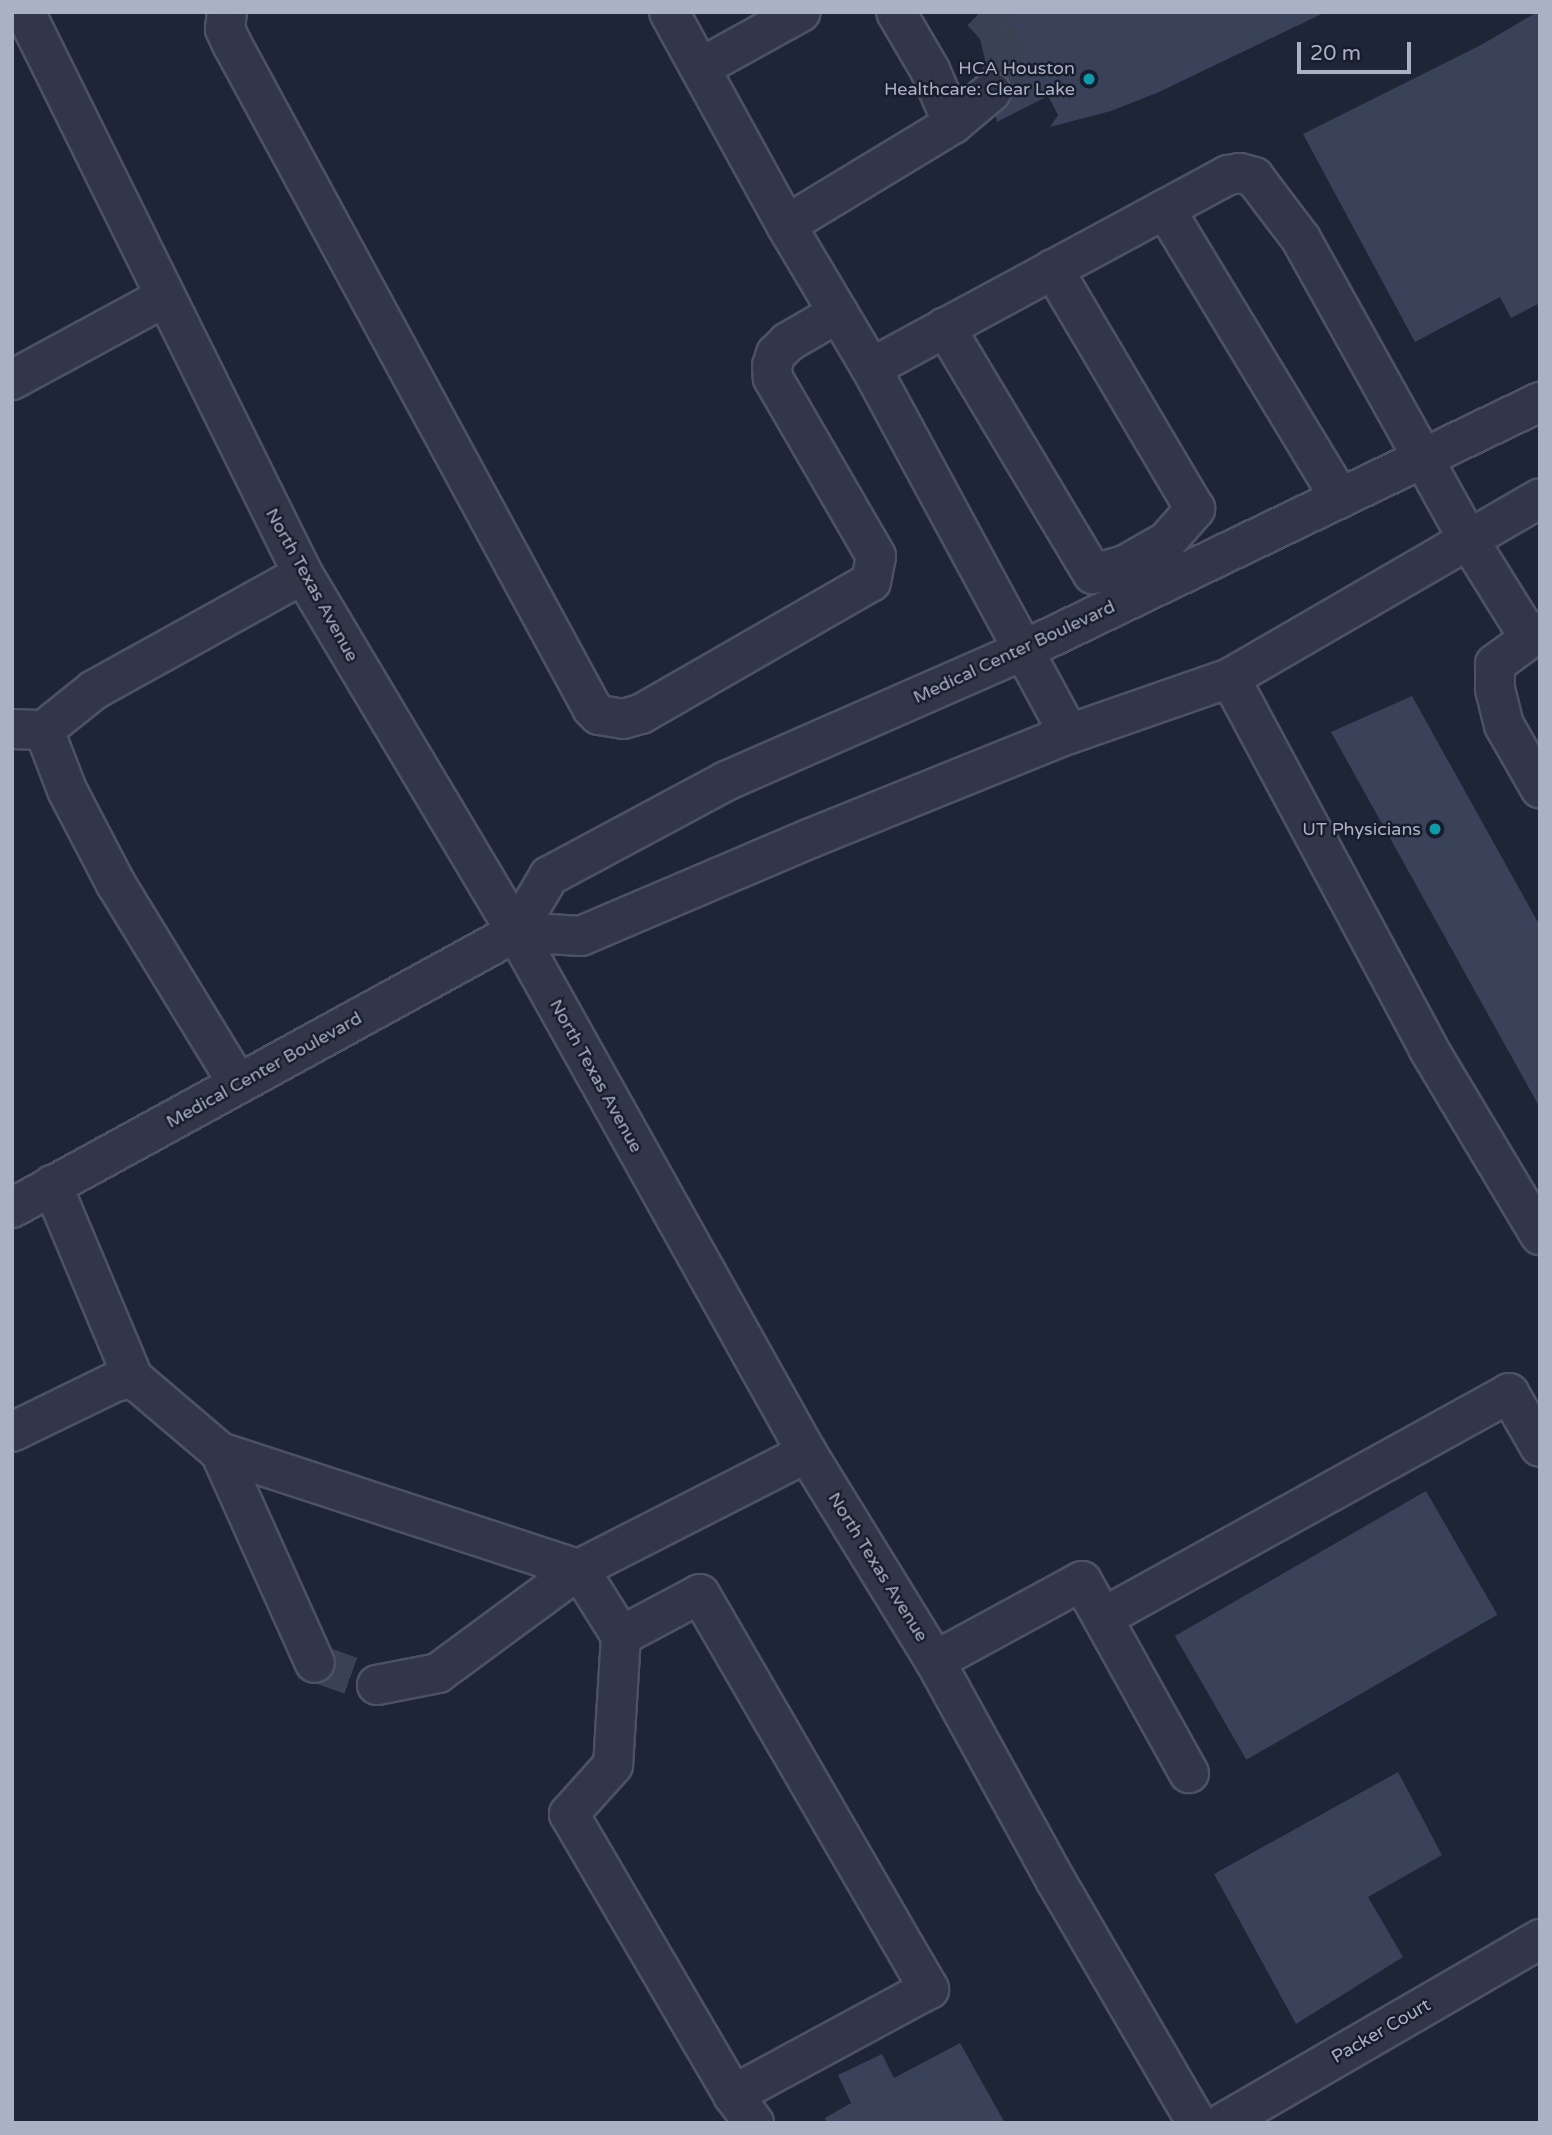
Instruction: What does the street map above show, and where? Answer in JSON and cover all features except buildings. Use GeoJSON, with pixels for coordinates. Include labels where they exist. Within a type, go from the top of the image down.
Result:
{"type":"FeatureCollection","features":[{"type":"Feature","properties":{"kind":"street","name":"North Texas Avenue"},"geometry":{"type":"LineString","coordinates":[[25,12],[163,298],[303,574],[516,932],[807,1453],[935,1661],[1056,1881],[1197,2123]]}},
{"type":"Feature","properties":{"kind":"street"},"geometry":{"type":"LineString","coordinates":[[227,12],[225,29],[232,44],[585,696],[599,715],[623,719],[641,714],[871,582],[876,556],[773,378],[772,366],[776,354],[788,342],[838,313]]}},
{"type":"Feature","properties":{"kind":"street"},"geometry":{"type":"LineString","coordinates":[[669,12],[786,225],[871,368],[1069,734]]}},
{"type":"Feature","properties":{"kind":"street"},"geometry":{"type":"LineString","coordinates":[[700,68],[801,12]]}},
{"type":"Feature","properties":{"kind":"street"},"geometry":{"type":"LineString","coordinates":[[896,12],[930,70],[953,124]]}},
{"type":"Feature","properties":{"kind":"street"},"geometry":{"type":"LineString","coordinates":[[786,225],[953,124],[991,92]]}},
{"type":"Feature","properties":{"kind":"street"},"geometry":{"type":"LineString","coordinates":[[871,368],[1228,175],[1240,173],[1254,177],[1301,239],[1468,539],[1534,634],[1495,664],[1495,689],[1504,725],[1540,788]]}},
{"type":"Feature","properties":{"kind":"street"},"geometry":{"type":"LineString","coordinates":[[1165,209],[1340,498]]}},
{"type":"Feature","properties":{"kind":"street"},"geometry":{"type":"LineString","coordinates":[[945,327],[1093,574],[1125,565],[1167,541],[1195,509],[1053,270]]}},
{"type":"Feature","properties":{"kind":"street"},"geometry":{"type":"LineString","coordinates":[[12,380],[163,298]]}},
{"type":"Feature","properties":{"kind":"street","name":"Medical Center Boulevard"},"geometry":{"type":"LineString","coordinates":[[12,1208],[516,932],[549,876],[726,781],[1024,650],[1540,402]]}},
{"type":"Feature","properties":{"kind":"street"},"geometry":{"type":"LineString","coordinates":[[516,932],[581,936],[811,838],[1069,734],[1230,678],[1540,498]]}},
{"type":"Feature","properties":{"kind":"street"},"geometry":{"type":"LineString","coordinates":[[238,1084],[116,884],[66,790],[28,730],[94,690],[303,574]]}},
{"type":"Feature","properties":{"kind":"street"},"geometry":{"type":"LineString","coordinates":[[1230,678],[1428,1048],[1540,1235]]}},
{"type":"Feature","properties":{"kind":"street"},"geometry":{"type":"LineString","coordinates":[[52,1185],[133,1378],[220,1452],[579,1569],[621,1636],[613,1765],[569,1815],[743,2109],[929,1989],[700,1594],[621,1636]]}},
{"type":"Feature","properties":{"kind":"street"},"geometry":{"type":"LineString","coordinates":[[12,1432],[115,1382],[133,1378]]}},
{"type":"Feature","properties":{"kind":"street"},"geometry":{"type":"LineString","coordinates":[[1104,1618],[1509,1393],[1540,1447]]}},
{"type":"Feature","properties":{"kind":"street"},"geometry":{"type":"LineString","coordinates":[[220,1452],[315,1663]]}},
{"type":"Feature","properties":{"kind":"street"},"geometry":{"type":"LineString","coordinates":[[377,1685],[438,1673],[579,1569],[807,1453]]}},
{"type":"Feature","properties":{"kind":"street"},"geometry":{"type":"LineString","coordinates":[[935,1661],[1082,1581],[1189,1773]]}},
{"type":"Feature","properties":{"kind":"street","name":"Packer Court"},"geometry":{"type":"LineString","coordinates":[[1223,2123],[1540,1939]]}},
{"type":"Feature","properties":{"kind":"tunnel"},"geometry":{"type":"LineString","coordinates":[[981,12],[997,29],[1006,65],[991,92]]}},
{"type":"Feature","properties":{"kind":"tunnel"},"geometry":{"type":"LineString","coordinates":[[315,1663],[377,1685]]}},
{"type":"Feature","properties":{"kind":"place","name":"HCA Houston Healthcare: Clear Lake"},"geometry":{"type":"Point","coordinates":[1089,79]}},
{"type":"Feature","properties":{"kind":"place","name":"UT Physicians"},"geometry":{"type":"Point","coordinates":[1435,829]}}]}
